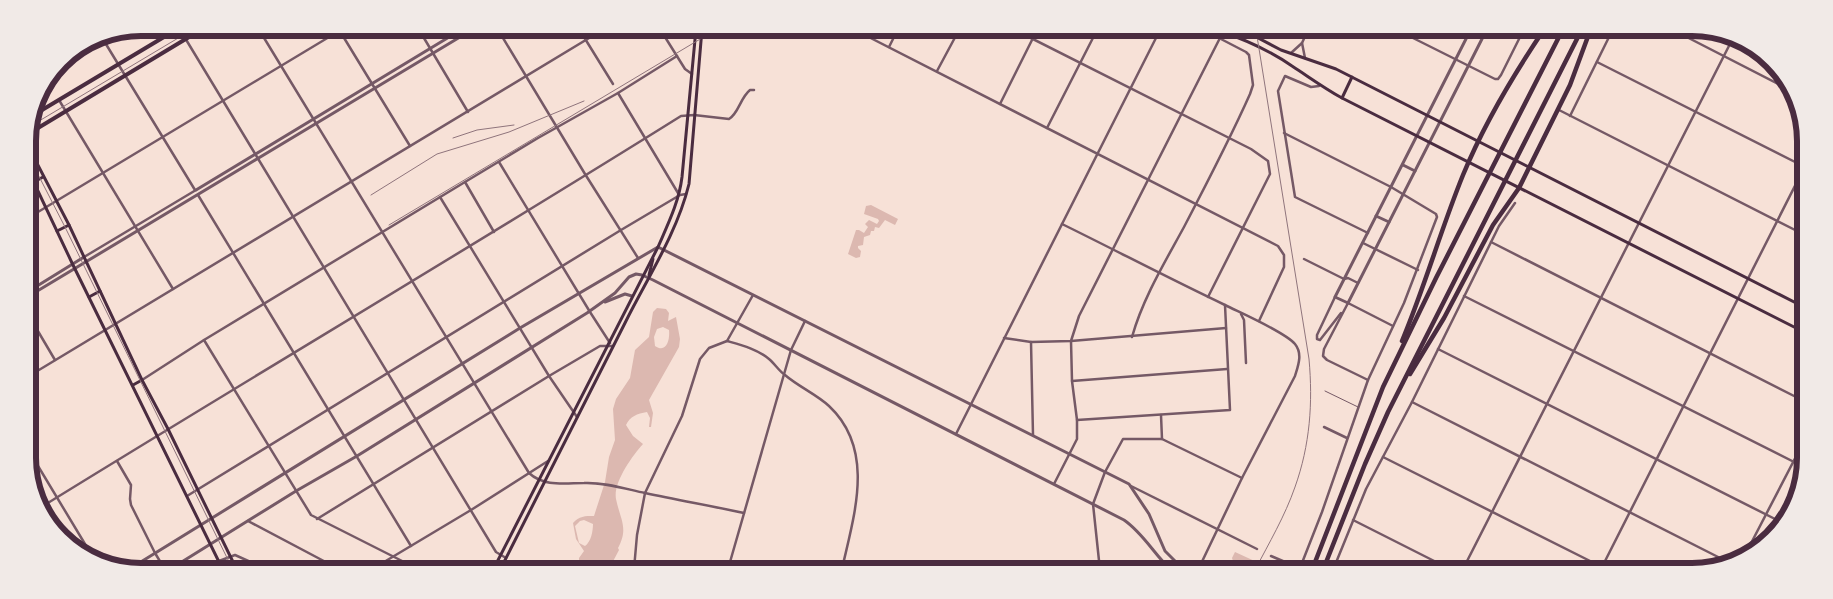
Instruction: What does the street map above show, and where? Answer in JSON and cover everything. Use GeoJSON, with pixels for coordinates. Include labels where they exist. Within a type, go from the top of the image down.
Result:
{"type":"FeatureCollection","features":[{"type":"Feature","properties":{"kind":"highway"},"geometry":{"type":"LineString","coordinates":[[1315,563],[1415,309],[1435,249],[1469,163],[1515,73],[1539,36]]}},
{"type":"Feature","properties":{"kind":"highway"},"geometry":{"type":"LineString","coordinates":[[1383,387],[1559,36]]}},
{"type":"Feature","properties":{"kind":"highway"},"geometry":{"type":"LineString","coordinates":[[1326,563],[1365,464],[1397,394],[1578,36]]}},
{"type":"Feature","properties":{"kind":"highway"},"geometry":{"type":"LineString","coordinates":[[1397,394],[1430,343],[1493,225],[1519,188],[1570,86],[1588,36]]}},
{"type":"Feature","properties":{"kind":"main road"},"geometry":{"type":"LineString","coordinates":[[41,111],[165,36]]}},
{"type":"Feature","properties":{"kind":"main road"},"geometry":{"type":"LineString","coordinates":[[37,128],[191,36]]}},
{"type":"Feature","properties":{"kind":"main road"},"geometry":{"type":"LineString","coordinates":[[496,563],[658,247],[680,195],[695,36]]}},
{"type":"Feature","properties":{"kind":"main road"},"geometry":{"type":"LineString","coordinates":[[504,563],[664,249],[686,194],[701,36]]}},
{"type":"Feature","properties":{"kind":"main road"},"geometry":{"type":"LineString","coordinates":[[1234,36],[1274,55],[1319,86],[1342,98],[1797,328]]}},
{"type":"Feature","properties":{"kind":"main road"},"geometry":{"type":"LineString","coordinates":[[1254,36],[1280,50],[1336,69],[1797,303]]}},
{"type":"Feature","properties":{"kind":"main road"},"geometry":{"type":"LineString","coordinates":[[1342,98],[1352,77]]}},
{"type":"Feature","properties":{"kind":"main road"},"geometry":{"type":"LineString","coordinates":[[36,163],[69,225],[142,380],[168,428],[234,563]]}},
{"type":"Feature","properties":{"kind":"main road"},"geometry":{"type":"LineString","coordinates":[[36,181],[43,177]]}},
{"type":"Feature","properties":{"kind":"main road"},"geometry":{"type":"LineString","coordinates":[[36,186],[219,562]]}},
{"type":"Feature","properties":{"kind":"main road"},"geometry":{"type":"LineString","coordinates":[[57,232],[69,225]]}},
{"type":"Feature","properties":{"kind":"main road"},"geometry":{"type":"LineString","coordinates":[[649,278],[655,251]]}},
{"type":"Feature","properties":{"kind":"main road"},"geometry":{"type":"LineString","coordinates":[[89,297],[100,291]]}},
{"type":"Feature","properties":{"kind":"main road"},"geometry":{"type":"LineString","coordinates":[[132,385],[142,380]]}},
{"type":"Feature","properties":{"kind":"street"},"geometry":{"type":"LineString","coordinates":[[184,36],[496,552],[506,558]]}},
{"type":"Feature","properties":{"kind":"street"},"geometry":{"type":"LineString","coordinates":[[263,36],[529,474],[544,482],[586,483],[621,488],[744,513]]}},
{"type":"Feature","properties":{"kind":"street"},"geometry":{"type":"LineString","coordinates":[[36,214],[328,36]]}},
{"type":"Feature","properties":{"kind":"street"},"geometry":{"type":"LineString","coordinates":[[343,36],[410,146]]}},
{"type":"Feature","properties":{"kind":"street"},"geometry":{"type":"LineString","coordinates":[[423,36],[468,112]]}},
{"type":"Feature","properties":{"kind":"street"},"geometry":{"type":"LineString","coordinates":[[36,291],[74,267],[84,257],[451,36]]}},
{"type":"Feature","properties":{"kind":"street"},"geometry":{"type":"LineString","coordinates":[[36,287],[86,262],[462,36]]}},
{"type":"Feature","properties":{"kind":"street"},"geometry":{"type":"LineString","coordinates":[[502,36],[638,258]]}},
{"type":"Feature","properties":{"kind":"street"},"geometry":{"type":"LineString","coordinates":[[583,36],[613,84]]}},
{"type":"Feature","properties":{"kind":"street"},"geometry":{"type":"LineString","coordinates":[[36,372],[593,36]]}},
{"type":"Feature","properties":{"kind":"street"},"geometry":{"type":"LineString","coordinates":[[664,36],[685,69],[692,74]]}},
{"type":"Feature","properties":{"kind":"street"},"geometry":{"type":"LineString","coordinates":[[867,36],[1278,246],[1284,255],[1284,267],[1258,321]]}},
{"type":"Feature","properties":{"kind":"street"},"geometry":{"type":"LineString","coordinates":[[889,47],[894,36]]}},
{"type":"Feature","properties":{"kind":"street"},"geometry":{"type":"LineString","coordinates":[[937,71],[956,36]]}},
{"type":"Feature","properties":{"kind":"street"},"geometry":{"type":"LineString","coordinates":[[1027,36],[1229,137],[1265,158],[1270,166],[1270,174],[1208,297]]}},
{"type":"Feature","properties":{"kind":"street"},"geometry":{"type":"LineString","coordinates":[[1000,104],[1034,36]]}},
{"type":"Feature","properties":{"kind":"street"},"geometry":{"type":"LineString","coordinates":[[1047,128],[1094,36]]}},
{"type":"Feature","properties":{"kind":"street"},"geometry":{"type":"LineString","coordinates":[[956,434],[1157,36]]}},
{"type":"Feature","properties":{"kind":"street"},"geometry":{"type":"LineString","coordinates":[[1291,53],[1302,43],[1305,36]]}},
{"type":"Feature","properties":{"kind":"street"},"geometry":{"type":"LineString","coordinates":[[1409,36],[1492,78],[1498,78],[1501,75],[1519,36]]}},
{"type":"Feature","properties":{"kind":"street"},"geometry":{"type":"LineString","coordinates":[[1348,303],[1326,334],[1320,340],[1317,339],[1317,335],[1335,297],[1468,36]]}},
{"type":"Feature","properties":{"kind":"street"},"geometry":{"type":"LineString","coordinates":[[1368,380],[1327,360],[1323,356],[1324,349],[1483,36]]}},
{"type":"Feature","properties":{"kind":"street"},"geometry":{"type":"LineString","coordinates":[[1570,116],[1610,36]]}},
{"type":"Feature","properties":{"kind":"street"},"geometry":{"type":"LineString","coordinates":[[1685,36],[1780,85]]}},
{"type":"Feature","properties":{"kind":"street"},"geometry":{"type":"LineString","coordinates":[[1054,484],[1077,439],[1071,342],[1079,316],[1219,38],[1250,55],[1253,85],[1229,137],[1159,273],[1137,320],[1132,337]]}},
{"type":"Feature","properties":{"kind":"street"},"geometry":{"type":"LineString","coordinates":[[105,43],[412,546]]}},
{"type":"Feature","properties":{"kind":"street"},"geometry":{"type":"LineString","coordinates":[[1302,43],[1305,58]]}},
{"type":"Feature","properties":{"kind":"street"},"geometry":{"type":"LineString","coordinates":[[1466,563],[1730,43]]}},
{"type":"Feature","properties":{"kind":"street"},"geometry":{"type":"LineString","coordinates":[[142,380],[263,304],[498,162],[618,93],[676,56]]}},
{"type":"Feature","properties":{"kind":"street"},"geometry":{"type":"LineString","coordinates":[[1597,62],[1797,165]]}},
{"type":"Feature","properties":{"kind":"street"},"geometry":{"type":"LineString","coordinates":[[1319,86],[1311,86],[1285,76],[1278,91],[1295,197],[1368,233]]}},
{"type":"Feature","properties":{"kind":"street"},"geometry":{"type":"LineString","coordinates":[[47,504],[681,116],[694,115],[729,119],[733,116],[745,93],[754,90]]}},
{"type":"Feature","properties":{"kind":"street"},"geometry":{"type":"LineString","coordinates":[[618,93],[680,195]]}},
{"type":"Feature","properties":{"kind":"street"},"geometry":{"type":"LineString","coordinates":[[59,100],[174,289]]}},
{"type":"Feature","properties":{"kind":"street"},"geometry":{"type":"LineString","coordinates":[[1558,110],[1797,231]]}},
{"type":"Feature","properties":{"kind":"street"},"geometry":{"type":"LineString","coordinates":[[1284,133],[1391,187],[1436,214],[1437,217],[1418,270],[1368,380],[1302,563]]}},
{"type":"Feature","properties":{"kind":"street"},"geometry":{"type":"LineString","coordinates":[[498,162],[608,343],[613,346]]}},
{"type":"Feature","properties":{"kind":"street"},"geometry":{"type":"LineString","coordinates":[[1402,164],[1415,171]]}},
{"type":"Feature","properties":{"kind":"street"},"geometry":{"type":"LineString","coordinates":[[1604,563],[1797,180]]}},
{"type":"Feature","properties":{"kind":"street"},"geometry":{"type":"LineString","coordinates":[[465,182],[494,232]]}},
{"type":"Feature","properties":{"kind":"street"},"geometry":{"type":"LineString","coordinates":[[187,496],[621,230],[680,195],[686,194]]}},
{"type":"Feature","properties":{"kind":"street"},"geometry":{"type":"LineString","coordinates":[[440,197],[549,376],[573,413],[578,417]]}},
{"type":"Feature","properties":{"kind":"street"},"geometry":{"type":"LineString","coordinates":[[1337,563],[1366,489],[1412,402],[1499,226],[1515,203]]}},
{"type":"Feature","properties":{"kind":"street"},"geometry":{"type":"LineString","coordinates":[[1376,216],[1389,222]]}},
{"type":"Feature","properties":{"kind":"street"},"geometry":{"type":"LineString","coordinates":[[1062,224],[1241,312],[1295,344],[1298,348],[1300,362],[1295,376],[1242,478],[1201,563]]}},
{"type":"Feature","properties":{"kind":"street"},"geometry":{"type":"LineString","coordinates":[[1491,242],[1797,397]]}},
{"type":"Feature","properties":{"kind":"street"},"geometry":{"type":"LineString","coordinates":[[1363,243],[1418,270]]}},
{"type":"Feature","properties":{"kind":"street"},"geometry":{"type":"LineString","coordinates":[[139,563],[520,328],[658,247],[1257,549]]}},
{"type":"Feature","properties":{"kind":"street"},"geometry":{"type":"LineString","coordinates":[[1304,259],[1344,279],[1348,278],[1358,283]]}},
{"type":"Feature","properties":{"kind":"street"},"geometry":{"type":"LineString","coordinates":[[605,302],[629,277],[636,274],[649,278],[1093,504],[1134,527],[1164,563]]}},
{"type":"Feature","properties":{"kind":"street"},"geometry":{"type":"LineString","coordinates":[[180,563],[605,302],[625,294],[632,296]]}},
{"type":"Feature","properties":{"kind":"street"},"geometry":{"type":"LineString","coordinates":[[727,341],[736,322],[753,295]]}},
{"type":"Feature","properties":{"kind":"street"},"geometry":{"type":"LineString","coordinates":[[1464,296],[1797,464]]}},
{"type":"Feature","properties":{"kind":"street"},"geometry":{"type":"LineString","coordinates":[[1335,297],[1394,326]]}},
{"type":"Feature","properties":{"kind":"street"},"geometry":{"type":"LineString","coordinates":[[1077,420],[1230,410],[1225,305]]}},
{"type":"Feature","properties":{"kind":"street"},"geometry":{"type":"LineString","coordinates":[[1241,312],[1244,320],[1246,363]]}},
{"type":"Feature","properties":{"kind":"street"},"geometry":{"type":"LineString","coordinates":[[730,563],[791,350],[805,321]]}},
{"type":"Feature","properties":{"kind":"street"},"geometry":{"type":"LineString","coordinates":[[36,328],[55,360]]}},
{"type":"Feature","properties":{"kind":"street"},"geometry":{"type":"LineString","coordinates":[[1004,338],[1031,342],[1071,342],[1226,328]]}},
{"type":"Feature","properties":{"kind":"street"},"geometry":{"type":"LineString","coordinates":[[204,340],[311,515],[406,563]]}},
{"type":"Feature","properties":{"kind":"street"},"geometry":{"type":"LineString","coordinates":[[635,563],[637,535],[645,493],[682,416],[697,366],[703,355],[715,345],[727,341],[748,347],[760,353],[776,365],[784,375],[828,405],[840,419],[856,451],[858,470],[858,493],[843,563]]}},
{"type":"Feature","properties":{"kind":"street"},"geometry":{"type":"LineString","coordinates":[[1031,342],[1033,437]]}},
{"type":"Feature","properties":{"kind":"street"},"geometry":{"type":"LineString","coordinates":[[317,519],[549,376],[608,343]]}},
{"type":"Feature","properties":{"kind":"street"},"geometry":{"type":"LineString","coordinates":[[1438,349],[1776,520]]}},
{"type":"Feature","properties":{"kind":"street"},"geometry":{"type":"LineString","coordinates":[[1072,380],[1227,369]]}},
{"type":"Feature","properties":{"kind":"street"},"geometry":{"type":"LineString","coordinates":[[1412,402],[1721,558]]}},
{"type":"Feature","properties":{"kind":"street"},"geometry":{"type":"LineString","coordinates":[[1161,415],[1162,439]]}},
{"type":"Feature","properties":{"kind":"street"},"geometry":{"type":"LineString","coordinates":[[1324,427],[1348,439]]}},
{"type":"Feature","properties":{"kind":"street"},"geometry":{"type":"LineString","coordinates":[[1099,563],[1093,504],[1105,472],[1123,440],[1162,439],[1242,478]]}},
{"type":"Feature","properties":{"kind":"street"},"geometry":{"type":"LineString","coordinates":[[1750,545],[1797,454]]}},
{"type":"Feature","properties":{"kind":"street"},"geometry":{"type":"LineString","coordinates":[[1383,457],[1594,563]]}},
{"type":"Feature","properties":{"kind":"street"},"geometry":{"type":"LineString","coordinates":[[382,563],[471,510],[549,460]]}},
{"type":"Feature","properties":{"kind":"street"},"geometry":{"type":"LineString","coordinates":[[117,461],[130,485],[131,505],[161,563]]}},
{"type":"Feature","properties":{"kind":"street"},"geometry":{"type":"LineString","coordinates":[[36,463],[84,546]]}},
{"type":"Feature","properties":{"kind":"street"},"geometry":{"type":"LineString","coordinates":[[1129,484],[1149,514],[1165,551],[1177,563]]}},
{"type":"Feature","properties":{"kind":"street"},"geometry":{"type":"LineString","coordinates":[[1353,520],[1438,563]]}},
{"type":"Feature","properties":{"kind":"street"},"geometry":{"type":"LineString","coordinates":[[248,521],[328,563]]}},
{"type":"Feature","properties":{"kind":"street"},"geometry":{"type":"LineString","coordinates":[[219,562],[236,555],[253,563]]}},
{"type":"Feature","properties":{"kind":"street"},"geometry":{"type":"LineString","coordinates":[[1271,556],[1288,563]]}},
{"type":"Feature","properties":{"kind":"lane"},"geometry":{"type":"LineString","coordinates":[[1324,391],[1358,408]]}},
{"type":"Feature","properties":{"kind":"shaded area"},"geometry":{"type":"Polygon","coordinates":[[[871,205],[898,219],[895,225],[885,220],[879,228],[875,227],[870,235],[864,237],[863,245],[858,246],[861,251],[860,257],[856,258],[848,254],[856,230],[864,233],[868,227],[865,224],[869,220],[877,224],[879,221],[864,214],[866,206],[871,205]]]}},
{"type":"Feature","properties":{"kind":"shaded area"},"geometry":{"type":"Polygon","coordinates":[[[657,308],[666,309],[669,313],[668,321],[676,317],[680,339],[679,347],[649,400],[653,413],[651,427],[649,427],[650,418],[647,412],[634,416],[626,425],[633,436],[643,444],[629,462],[617,485],[616,499],[623,524],[623,535],[619,550],[612,563],[579,563],[579,558],[584,551],[576,539],[573,523],[582,517],[594,516],[605,482],[609,457],[615,440],[613,409],[616,399],[630,378],[635,350],[649,337],[653,312],[657,308]],[[663,327],[657,329],[654,337],[655,346],[659,348],[665,347],[669,337],[669,330],[663,327]],[[584,520],[575,526],[579,543],[585,546],[587,544],[592,533],[593,524],[584,520]]]}},
{"type":"Feature","properties":{"kind":"shaded area"},"geometry":{"type":"Polygon","coordinates":[[[1235,552],[1259,563],[1234,563],[1232,558],[1235,552]]]}},
{"type":"Feature","properties":{"kind":"tram line"},"geometry":{"type":"LineString","coordinates":[[38,121],[182,36]]}},
{"type":"Feature","properties":{"kind":"tram line"},"geometry":{"type":"LineString","coordinates":[[36,171],[230,563]]}},
{"type":"Feature","properties":{"kind":"railway"},"geometry":{"type":"LineString","coordinates":[[389,225],[705,36]]}},
{"type":"Feature","properties":{"kind":"railway"},"geometry":{"type":"LineString","coordinates":[[1257,36],[1309,359],[1311,392],[1307,440],[1300,471],[1286,508],[1259,563]]}},
{"type":"Feature","properties":{"kind":"railway"},"geometry":{"type":"LineString","coordinates":[[371,195],[437,154],[509,132],[584,101]]}},
{"type":"Feature","properties":{"kind":"railway"},"geometry":{"type":"LineString","coordinates":[[453,138],[477,130],[514,125]]}}]}
